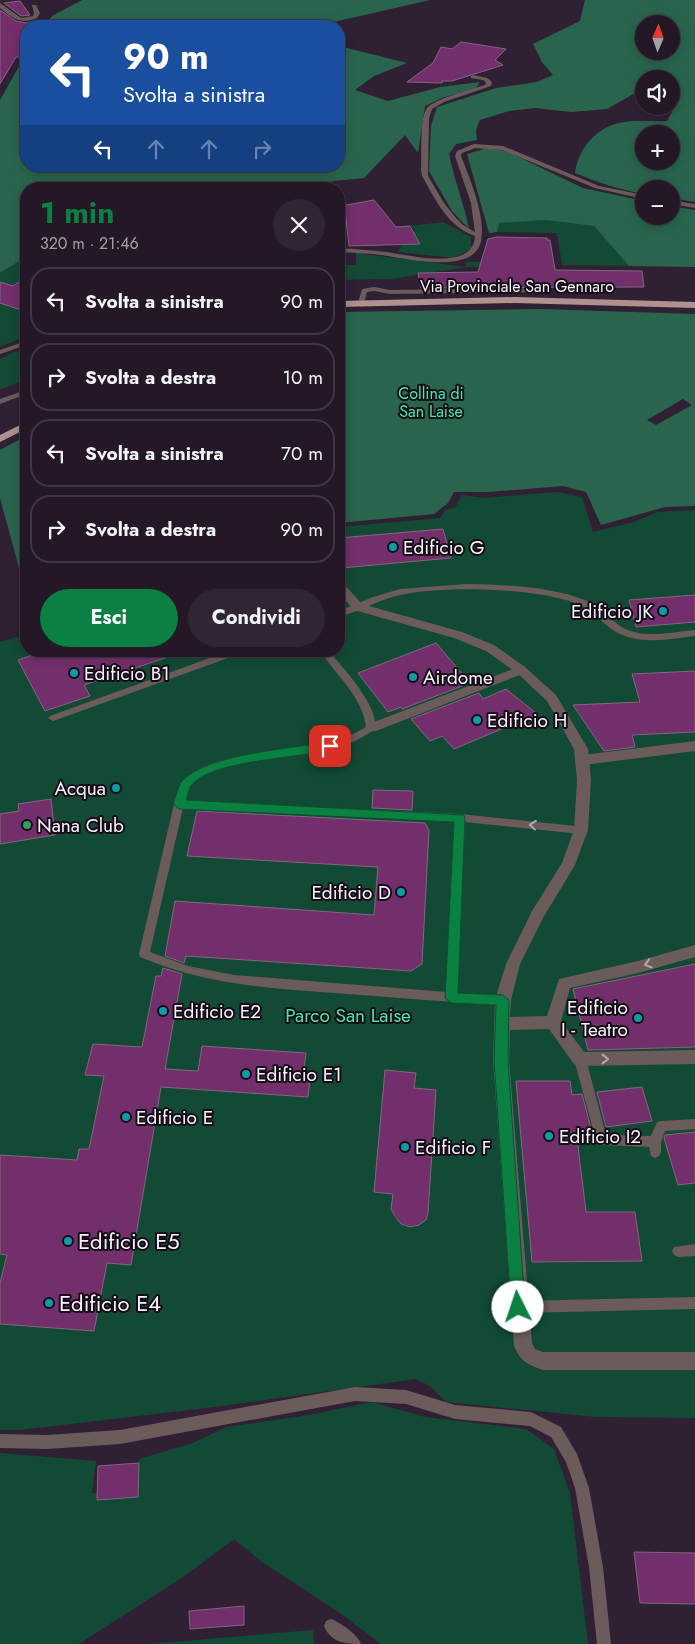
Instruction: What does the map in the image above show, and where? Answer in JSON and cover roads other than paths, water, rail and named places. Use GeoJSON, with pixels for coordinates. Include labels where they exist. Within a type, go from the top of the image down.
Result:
{"type":"FeatureCollection","features":[{"type":"Feature","properties":{"kind":"main road","name":"Via Provinciale San Gennaro"},"geometry":{"type":"LineString","coordinates":[[345,303],[515,300],[695,305]]}},
{"type":"Feature","properties":{"kind":"main road"},"geometry":{"type":"LineString","coordinates":[[0,439],[20,428]]}},
{"type":"Feature","properties":{"kind":"street"},"geometry":{"type":"LineString","coordinates":[[345,593],[358,607],[458,635],[490,648],[521,670],[552,698],[560,709],[581,749],[584,780],[581,830],[568,865],[537,916],[513,964],[503,1000],[501,1060],[518,1307],[523,1346],[529,1355],[543,1361],[695,1361]]}},
{"type":"Feature","properties":{"kind":"street"},"geometry":{"type":"LineString","coordinates":[[371,728],[521,670]]}},
{"type":"Feature","properties":{"kind":"street"},"geometry":{"type":"LineString","coordinates":[[583,760],[695,746]]}},
{"type":"Feature","properties":{"kind":"street"},"geometry":{"type":"LineString","coordinates":[[553,1022],[564,983],[638,967],[695,951]]}},
{"type":"Feature","properties":{"kind":"street"},"geometry":{"type":"LineString","coordinates":[[501,1024],[553,1022]]}},
{"type":"Feature","properties":{"kind":"street"},"geometry":{"type":"LineString","coordinates":[[553,1022],[580,1059],[695,1057]]}},
{"type":"Feature","properties":{"kind":"lane"},"geometry":{"type":"LineString","coordinates":[[0,5],[16,19],[22,20],[36,16],[37,13],[34,6]]}},
{"type":"Feature","properties":{"kind":"lane"},"geometry":{"type":"LineString","coordinates":[[473,77],[485,79],[488,86],[442,101],[430,108],[426,118],[424,170],[425,176],[450,217],[462,230],[478,235]]}},
{"type":"Feature","properties":{"kind":"lane"},"geometry":{"type":"LineString","coordinates":[[345,250],[380,252],[430,260],[451,260],[470,254],[476,248],[478,235],[476,212],[458,156],[459,152],[474,146],[503,148],[597,188],[635,195]]}},
{"type":"Feature","properties":{"kind":"lane"},"geometry":{"type":"LineString","coordinates":[[680,204],[695,206]]}},
{"type":"Feature","properties":{"kind":"lane"},"geometry":{"type":"LineString","coordinates":[[362,302],[364,290],[374,288],[390,292],[546,290]]}},
{"type":"Feature","properties":{"kind":"lane"},"geometry":{"type":"LineString","coordinates":[[0,352],[20,345]]}},
{"type":"Feature","properties":{"kind":"lane"},"geometry":{"type":"LineString","coordinates":[[0,402],[20,394]]}},
{"type":"Feature","properties":{"kind":"lane"},"geometry":{"type":"LineString","coordinates":[[345,612],[398,593],[424,589],[452,587],[494,589],[564,597],[584,603],[602,612],[616,626],[629,635],[648,637],[695,633]]}},
{"type":"Feature","properties":{"kind":"lane"},"geometry":{"type":"LineString","coordinates":[[53,718],[222,657]]}},
{"type":"Feature","properties":{"kind":"lane"},"geometry":{"type":"LineString","coordinates":[[328,657],[362,703],[371,718],[371,728],[355,739],[314,750],[218,765],[196,775],[186,784],[179,804],[144,954],[168,966],[226,980],[451,998],[503,1000]]}},
{"type":"Feature","properties":{"kind":"lane"},"geometry":{"type":"LineString","coordinates":[[179,804],[460,818],[581,830]]}},
{"type":"Feature","properties":{"kind":"lane"},"geometry":{"type":"LineString","coordinates":[[451,998],[460,818]]}},
{"type":"Feature","properties":{"kind":"lane"},"geometry":{"type":"LineString","coordinates":[[580,1059],[601,1140],[655,1147],[661,1126],[695,1124]]}},
{"type":"Feature","properties":{"kind":"lane"},"geometry":{"type":"LineString","coordinates":[[678,1251],[695,1250]]}},
{"type":"Feature","properties":{"kind":"lane"},"geometry":{"type":"LineString","coordinates":[[518,1307],[695,1303]]}},
{"type":"Feature","properties":{"kind":"lane"},"geometry":{"type":"LineString","coordinates":[[0,1442],[47,1442],[120,1436],[355,1394],[406,1397],[455,1412],[532,1419],[556,1432],[572,1459],[582,1488],[596,1568],[604,1644]]}},
{"type":"Feature","properties":{"kind":"lane"},"geometry":{"type":"LineString","coordinates":[[331,1626],[354,1644]]}},
{"type":"Feature","properties":{"kind":"place","name":"Edificio G"},"geometry":{"type":"Point","coordinates":[393,547]}},
{"type":"Feature","properties":{"kind":"place","name":"Edificio JK"},"geometry":{"type":"Point","coordinates":[663,611]}},
{"type":"Feature","properties":{"kind":"place","name":"Edificio B1"},"geometry":{"type":"Point","coordinates":[74,673]}},
{"type":"Feature","properties":{"kind":"place","name":"Airdome"},"geometry":{"type":"Point","coordinates":[413,677]}},
{"type":"Feature","properties":{"kind":"place","name":"Edificio H"},"geometry":{"type":"Point","coordinates":[477,720]}},
{"type":"Feature","properties":{"kind":"place","name":"Acqua"},"geometry":{"type":"Point","coordinates":[116,788]}},
{"type":"Feature","properties":{"kind":"place","name":"Nana Club"},"geometry":{"type":"Point","coordinates":[27,825]}},
{"type":"Feature","properties":{"kind":"place","name":"Edificio D"},"geometry":{"type":"Point","coordinates":[401,892]}},
{"type":"Feature","properties":{"kind":"place","name":"Edificio E2"},"geometry":{"type":"Point","coordinates":[163,1011]}},
{"type":"Feature","properties":{"kind":"place","name":"Edificio I - Teatro"},"geometry":{"type":"Point","coordinates":[638,1018]}},
{"type":"Feature","properties":{"kind":"place","name":"Edificio E1"},"geometry":{"type":"Point","coordinates":[246,1074]}},
{"type":"Feature","properties":{"kind":"place","name":"Edificio E"},"geometry":{"type":"Point","coordinates":[126,1117]}},
{"type":"Feature","properties":{"kind":"place","name":"Edificio I2"},"geometry":{"type":"Point","coordinates":[549,1136]}},
{"type":"Feature","properties":{"kind":"place","name":"Edificio F"},"geometry":{"type":"Point","coordinates":[405,1147]}},
{"type":"Feature","properties":{"kind":"place","name":"Edificio E5"},"geometry":{"type":"Point","coordinates":[68,1241]}},
{"type":"Feature","properties":{"kind":"place","name":"Edificio E4"},"geometry":{"type":"Point","coordinates":[49,1303]}},
{"type":"Feature","properties":{"kind":"park label","name":"Collina di San Laise"},"geometry":{"type":"Point","coordinates":[431,402]}},
{"type":"Feature","properties":{"kind":"park label","name":"Parco San Laise"},"geometry":{"type":"Point","coordinates":[348,1015]}}]}
